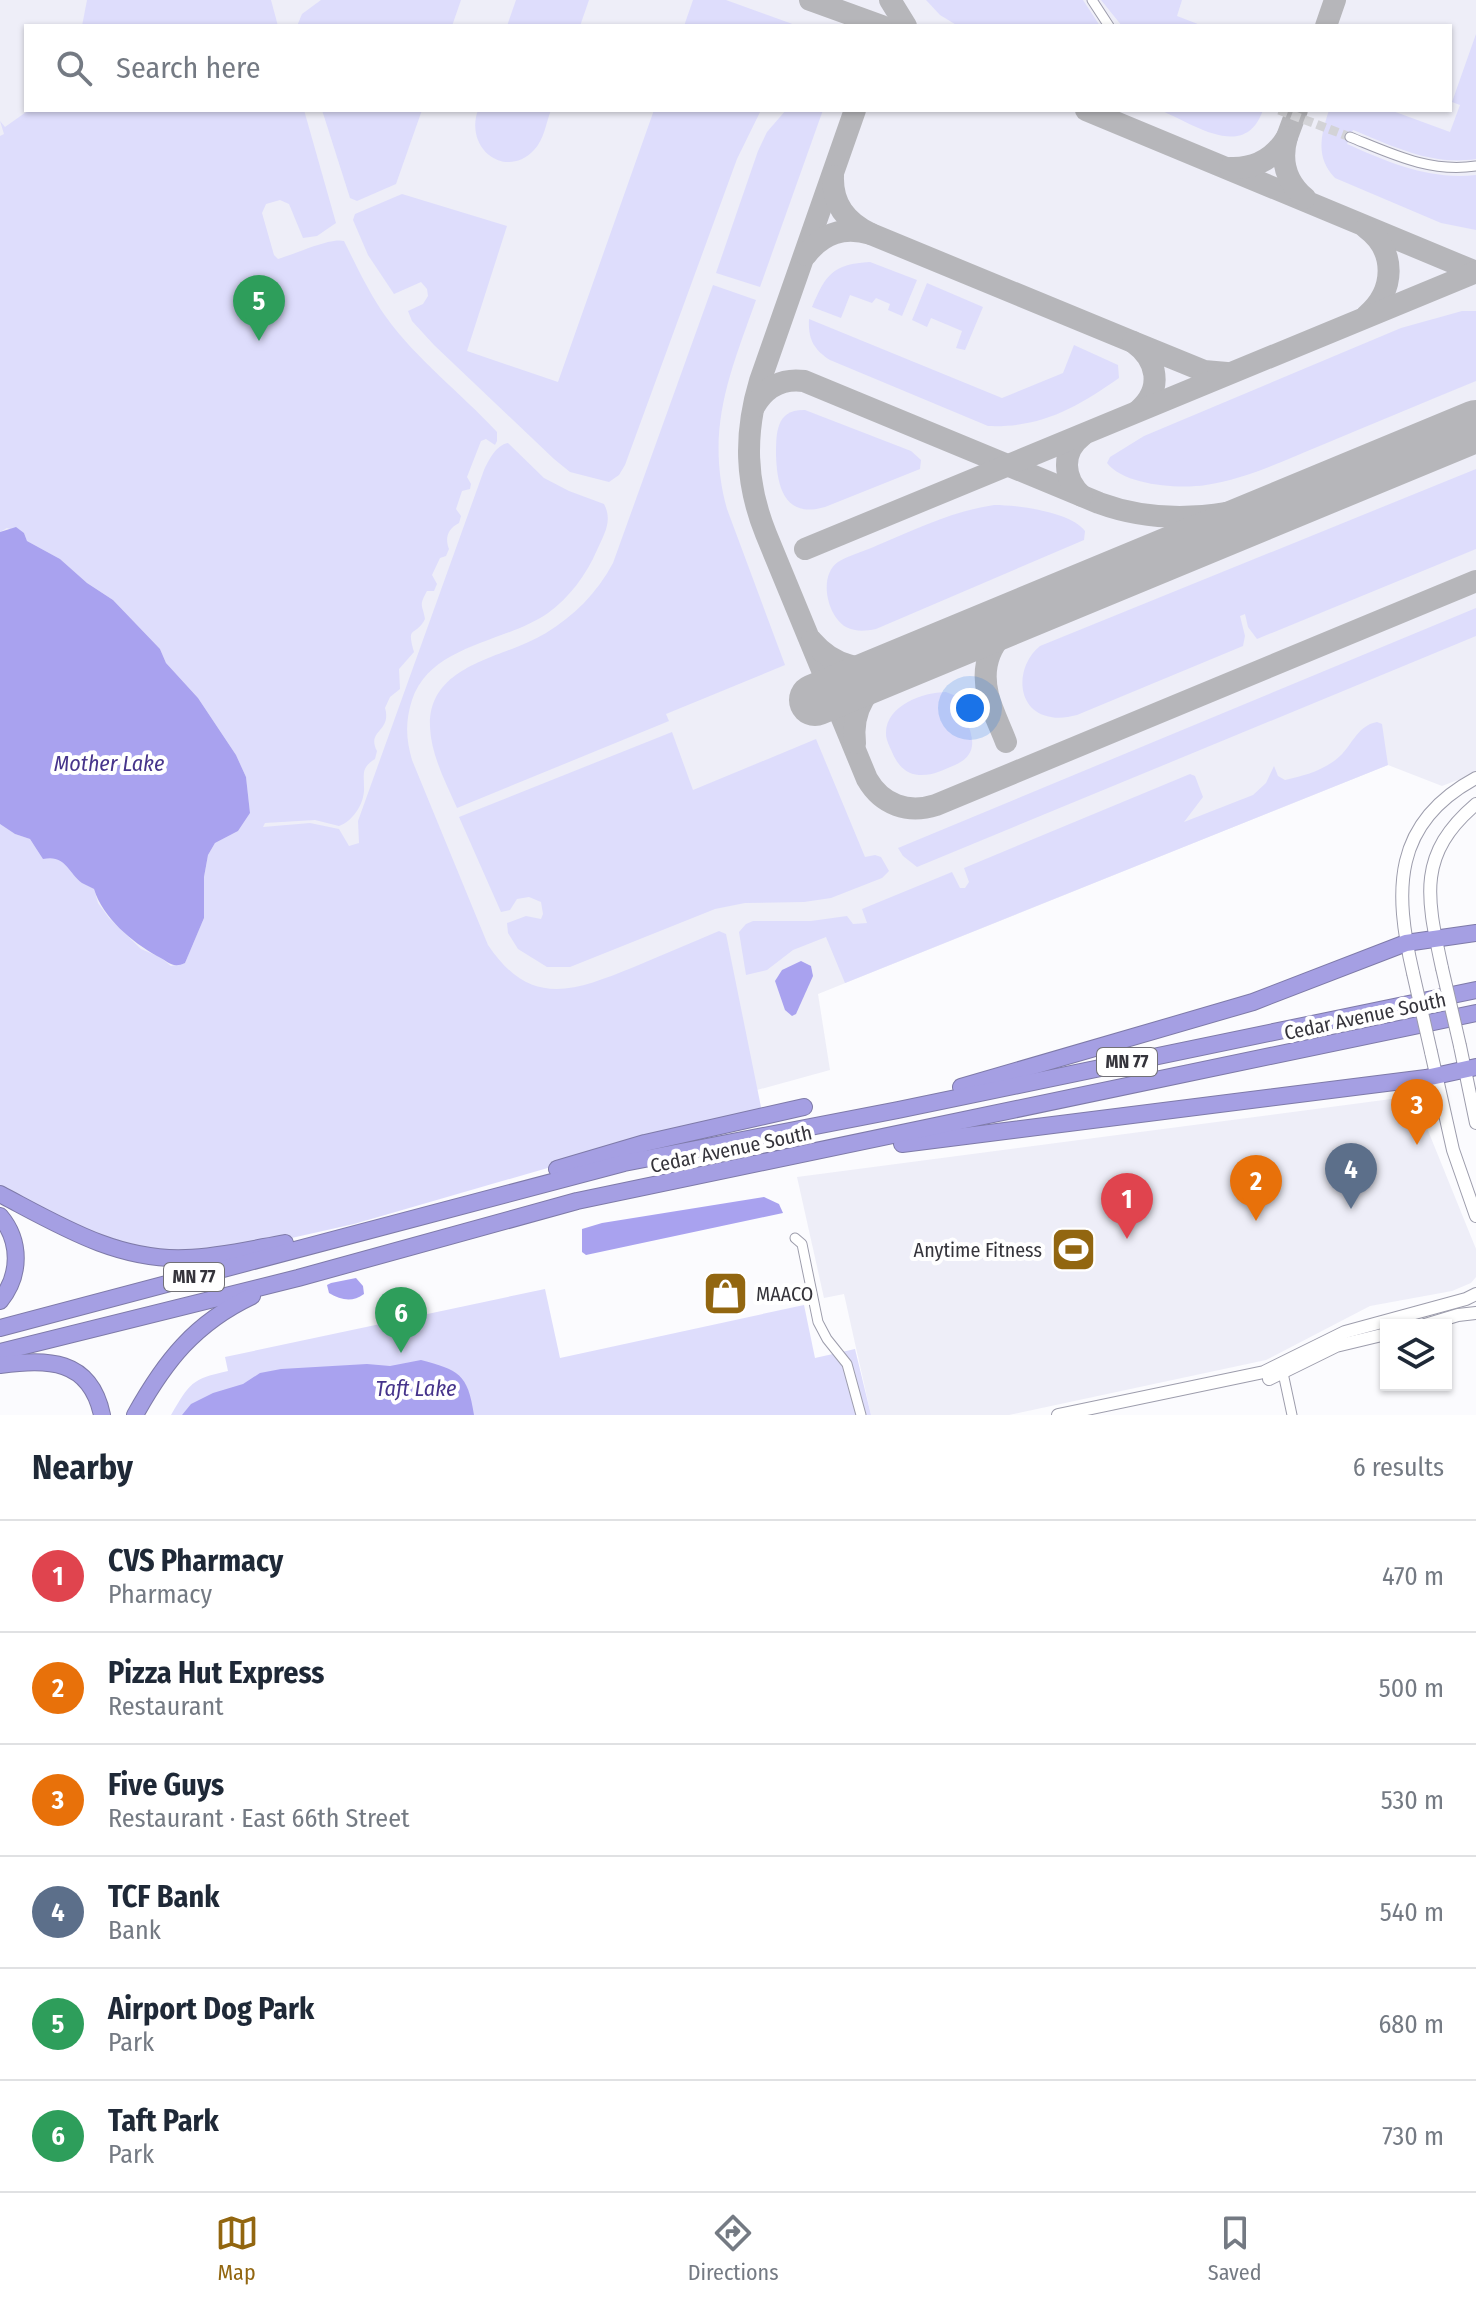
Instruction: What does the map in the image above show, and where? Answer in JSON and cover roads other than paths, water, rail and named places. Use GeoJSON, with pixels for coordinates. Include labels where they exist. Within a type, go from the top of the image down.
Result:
{"type":"FeatureCollection","features":[{"type":"Feature","properties":{"kind":"highway"},"geometry":{"type":"LineString","coordinates":[[777,1133],[980,1082],[1253,1002],[1406,943],[1476,933]]}},
{"type":"Feature","properties":{"kind":"highway","name":"Cedar Avenue South"},"geometry":{"type":"LineString","coordinates":[[0,1328],[624,1163],[1476,990]]}},
{"type":"Feature","properties":{"kind":"highway","name":"Cedar Avenue South"},"geometry":{"type":"LineString","coordinates":[[0,1352],[298,1278],[577,1201],[1476,1013]]}},
{"type":"Feature","properties":{"kind":"highway"},"geometry":{"type":"LineString","coordinates":[[781,1160],[1437,1076],[1470,1068]]}},
{"type":"Feature","properties":{"kind":"highway"},"geometry":{"type":"LineString","coordinates":[[443,1209],[495,1187],[645,1143],[804,1107]]}},
{"type":"Feature","properties":{"kind":"highway"},"geometry":{"type":"LineString","coordinates":[[0,1194],[91,1240],[121,1251],[155,1257],[205,1257],[388,1224]]}},
{"type":"Feature","properties":{"kind":"highway"},"geometry":{"type":"LineString","coordinates":[[0,1216],[11,1233],[16,1257],[13,1280],[0,1301]]}},
{"type":"Feature","properties":{"kind":"highway"},"geometry":{"type":"LineString","coordinates":[[135,1415],[168,1361],[193,1334],[229,1308],[298,1278]]}},
{"type":"Feature","properties":{"kind":"highway"},"geometry":{"type":"LineString","coordinates":[[0,1365],[43,1360],[64,1365],[91,1386],[102,1415]]}},
{"type":"Feature","properties":{"kind":"street"},"geometry":{"type":"LineString","coordinates":[[1092,0],[1108,24]]}},
{"type":"Feature","properties":{"kind":"street"},"geometry":{"type":"LineString","coordinates":[[1350,137],[1418,164],[1453,169],[1476,166]]}},
{"type":"Feature","properties":{"kind":"street"},"geometry":{"type":"LineString","coordinates":[[1476,778],[1435,808],[1417,833],[1405,862],[1400,896],[1406,943],[1454,1152],[1476,1216]]}},
{"type":"Feature","properties":{"kind":"street"},"geometry":{"type":"LineString","coordinates":[[1476,804],[1451,826],[1433,864],[1429,905],[1460,1046],[1470,1068],[1476,1123]]}},
{"type":"Feature","properties":{"kind":"street"},"geometry":{"type":"LineString","coordinates":[[795,1238],[802,1244],[818,1322],[847,1364],[861,1415]]}},
{"type":"Feature","properties":{"kind":"street"},"geometry":{"type":"LineString","coordinates":[[1058,1415],[1264,1372],[1345,1332],[1476,1294]]}},
{"type":"Feature","properties":{"kind":"street"},"geometry":{"type":"LineString","coordinates":[[1408,1319],[1433,1308]]}},
{"type":"Feature","properties":{"kind":"street"},"geometry":{"type":"LineString","coordinates":[[1445,1319],[1476,1313]]}},
{"type":"Feature","properties":{"kind":"street"},"geometry":{"type":"LineString","coordinates":[[1098,1415],[1258,1382],[1336,1346],[1380,1335]]}},
{"type":"Feature","properties":{"kind":"street"},"geometry":{"type":"LineString","coordinates":[[1283,1373],[1292,1415]]}},
{"type":"Feature","properties":{"kind":"water","name":"Mother Lake"},"geometry":{"type":"Polygon","coordinates":[[[16,527],[24,533],[27,541],[60,559],[87,583],[113,600],[160,649],[166,663],[198,698],[236,755],[246,777],[250,813],[238,831],[215,843],[208,855],[204,877],[204,918],[185,963],[170,964],[138,944],[111,919],[94,889],[82,883],[61,861],[43,859],[30,839],[0,824],[0,532],[16,527]]]}},
{"type":"Feature","properties":{"kind":"water"},"geometry":{"type":"Polygon","coordinates":[[[801,961],[811,966],[813,976],[796,1014],[792,1016],[785,1010],[775,981],[782,970],[801,961]]]}},
{"type":"Feature","properties":{"kind":"water"},"geometry":{"type":"Polygon","coordinates":[[[764,1197],[779,1204],[783,1213],[586,1255],[582,1252],[582,1229],[602,1223],[764,1197]]]}},
{"type":"Feature","properties":{"kind":"water"},"geometry":{"type":"Polygon","coordinates":[[[356,1278],[363,1286],[364,1294],[360,1297],[346,1300],[329,1293],[327,1285],[356,1278]]]}},
{"type":"Feature","properties":{"kind":"water","name":"Taft Lake"},"geometry":{"type":"Polygon","coordinates":[[[421,1360],[444,1367],[459,1376],[468,1390],[474,1415],[182,1415],[191,1404],[243,1384],[260,1373],[367,1364],[390,1366],[421,1360]]]}},
{"type":"Feature","properties":{"kind":"tunnel"},"geometry":{"type":"LineString","coordinates":[[1284,112],[1350,137]]}},
{"type":"Feature","properties":{"kind":"place","name":"Airport Dog Park"},"geometry":{"type":"Point","coordinates":[259,341]}},
{"type":"Feature","properties":{"kind":"place","name":"Five Guys"},"geometry":{"type":"Point","coordinates":[1417,1145]}},
{"type":"Feature","properties":{"kind":"place","name":"TCF Bank"},"geometry":{"type":"Point","coordinates":[1351,1209]}},
{"type":"Feature","properties":{"kind":"place","name":"Pizza Hut Express"},"geometry":{"type":"Point","coordinates":[1256,1221]}},
{"type":"Feature","properties":{"kind":"place","name":"CVS Pharmacy"},"geometry":{"type":"Point","coordinates":[1127,1239]}},
{"type":"Feature","properties":{"kind":"place","name":"Anytime Fitness"},"geometry":{"type":"Point","coordinates":[1073,1250]}},
{"type":"Feature","properties":{"kind":"place","name":"MAACO"},"geometry":{"type":"Point","coordinates":[725,1294]}},
{"type":"Feature","properties":{"kind":"place","name":"Taft Park"},"geometry":{"type":"Point","coordinates":[401,1353]}}]}
